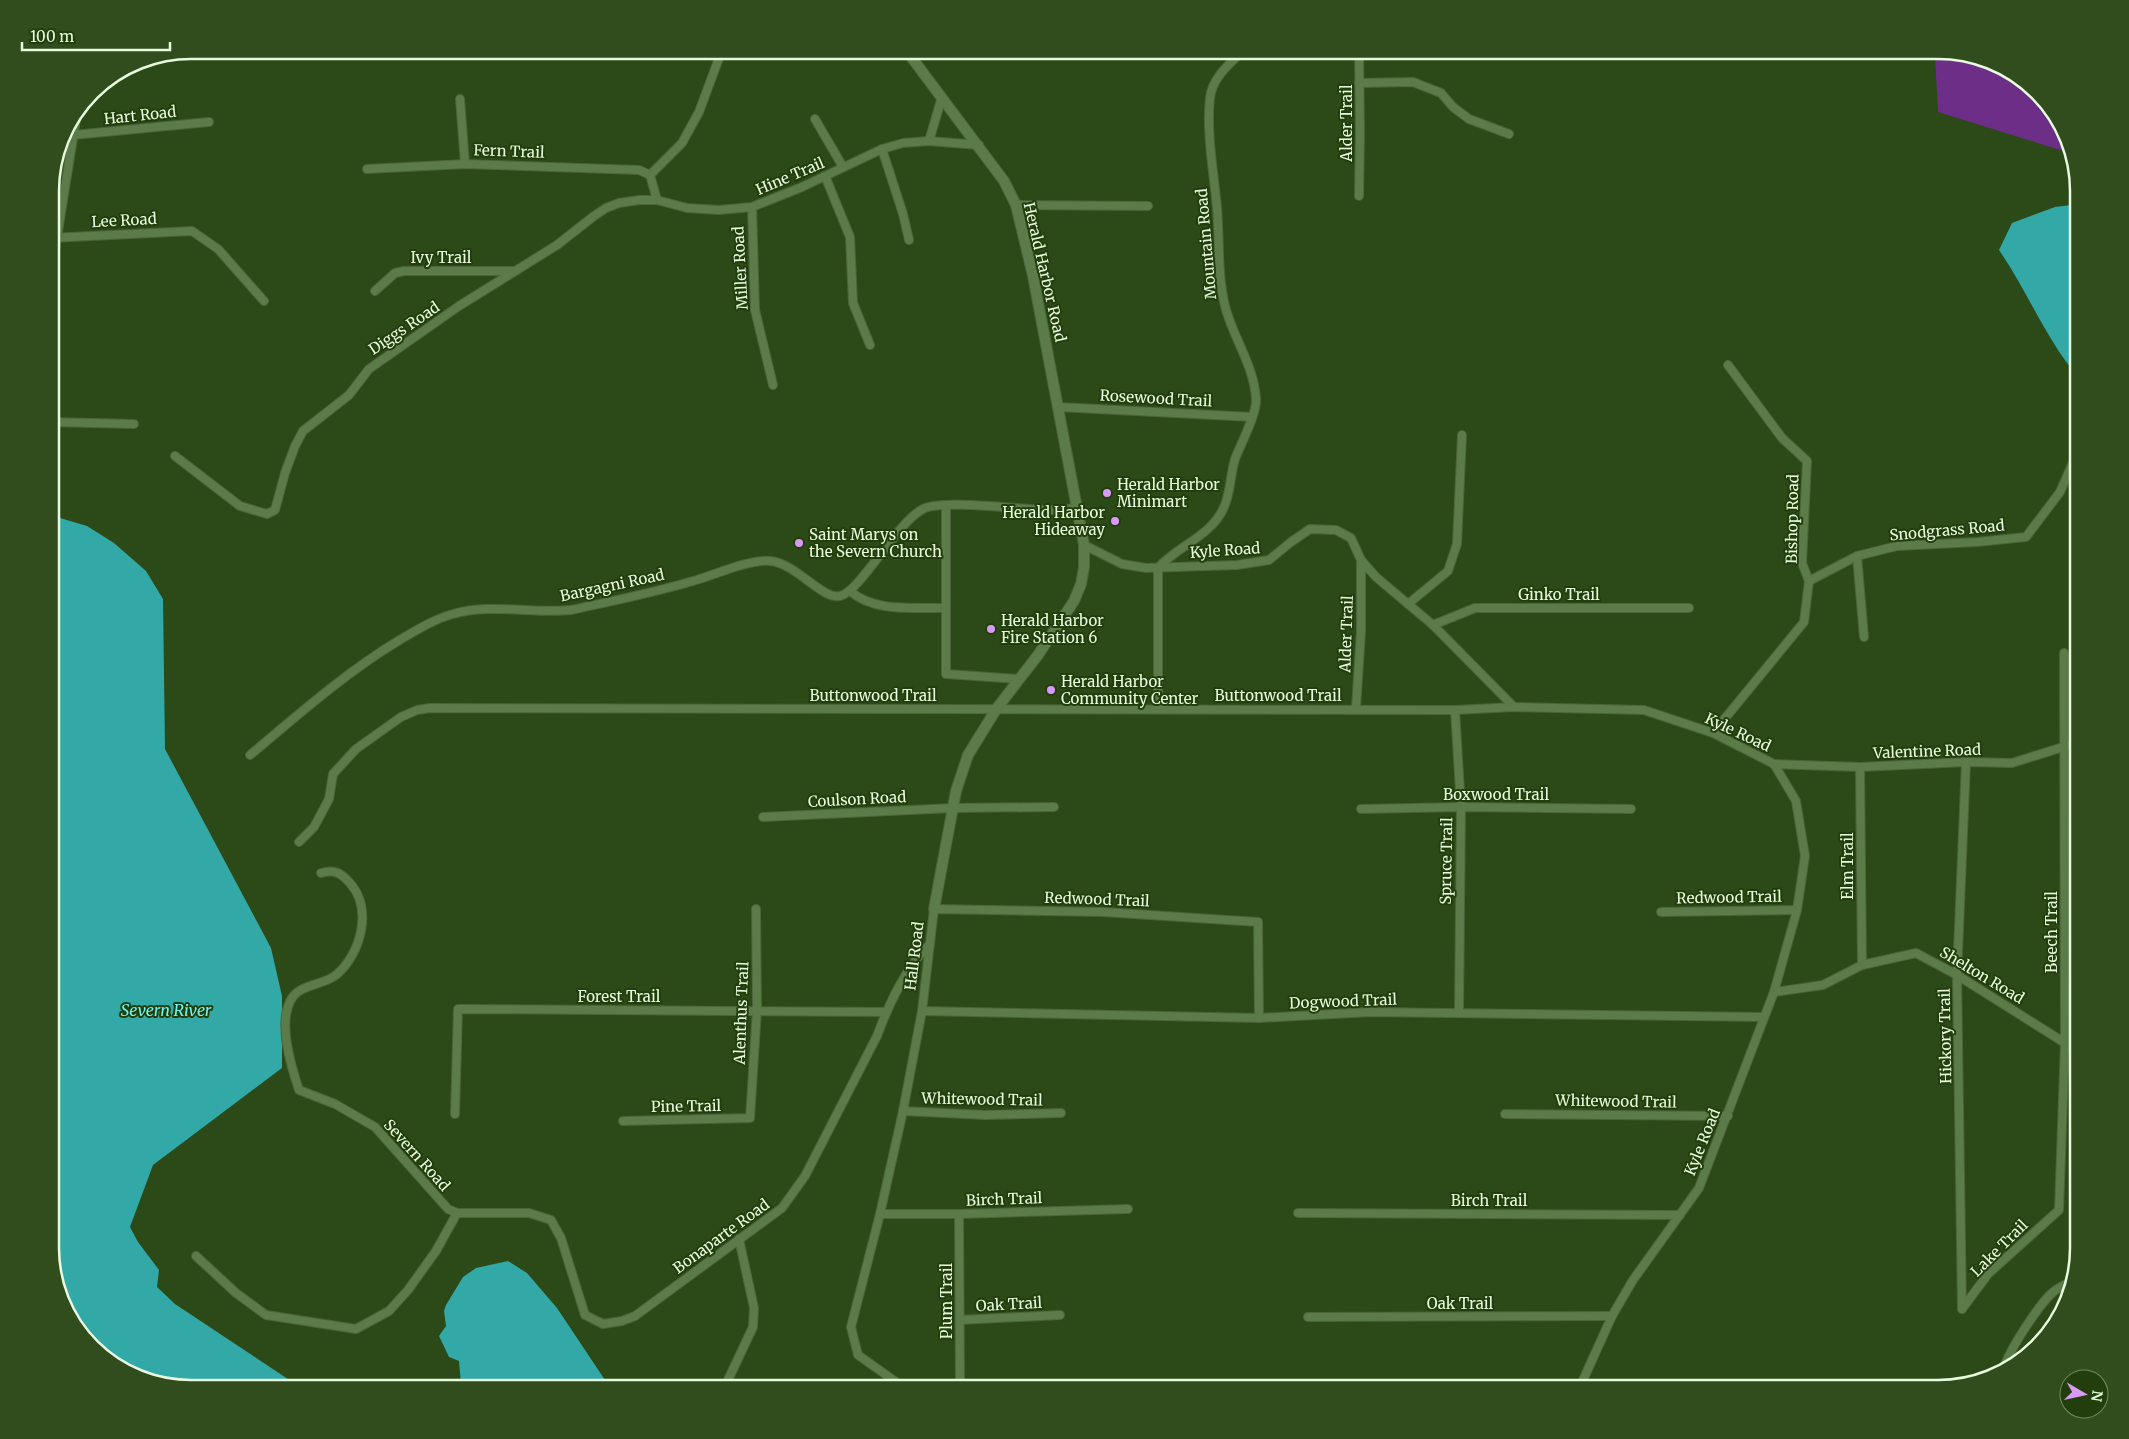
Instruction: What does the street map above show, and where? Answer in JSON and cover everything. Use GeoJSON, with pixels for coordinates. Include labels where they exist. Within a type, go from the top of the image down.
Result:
{"type":"FeatureCollection","features":[{"type":"Feature","properties":{"kind":"street"},"geometry":{"type":"LineString","coordinates":[[656,200],[650,176],[682,143],[699,112],[719,59]]}},
{"type":"Feature","properties":{"kind":"street","name":"Herald Harbor Road"},"geometry":{"type":"LineString","coordinates":[[913,59],[979,145],[1004,181],[1016,205],[1033,276],[1082,533]]}},
{"type":"Feature","properties":{"kind":"street","name":"Mountain Road"},"geometry":{"type":"LineString","coordinates":[[1158,568],[1166,558],[1202,534],[1214,523],[1224,508],[1231,489],[1234,462],[1256,402],[1254,377],[1225,307],[1219,275],[1217,209],[1210,146],[1210,97],[1222,70],[1234,59]]}},
{"type":"Feature","properties":{"kind":"street","name":"Alder Trail"},"geometry":{"type":"LineString","coordinates":[[1359,59],[1359,196]]}},
{"type":"Feature","properties":{"kind":"street"},"geometry":{"type":"LineString","coordinates":[[1359,83],[1413,82],[1441,93],[1469,119],[1509,134]]}},
{"type":"Feature","properties":{"kind":"street"},"geometry":{"type":"LineString","coordinates":[[929,141],[942,97]]}},
{"type":"Feature","properties":{"kind":"street"},"geometry":{"type":"LineString","coordinates":[[460,99],[465,164]]}},
{"type":"Feature","properties":{"kind":"street"},"geometry":{"type":"LineString","coordinates":[[815,119],[843,167]]}},
{"type":"Feature","properties":{"kind":"street","name":"Hart Road"},"geometry":{"type":"LineString","coordinates":[[73,135],[209,122]]}},
{"type":"Feature","properties":{"kind":"street"},"geometry":{"type":"LineString","coordinates":[[59,206],[74,128]]}},
{"type":"Feature","properties":{"kind":"street","name":"Hine Trail"},"geometry":{"type":"LineString","coordinates":[[656,200],[687,208],[719,210],[752,207],[865,159],[882,149],[914,141],[979,145]]}},
{"type":"Feature","properties":{"kind":"street"},"geometry":{"type":"LineString","coordinates":[[882,149],[903,214],[909,240]]}},
{"type":"Feature","properties":{"kind":"street","name":"Fern Trail"},"geometry":{"type":"LineString","coordinates":[[366,169],[465,164],[639,170],[650,176]]}},
{"type":"Feature","properties":{"kind":"street"},"geometry":{"type":"LineString","coordinates":[[825,176],[850,237],[852,303],[870,345]]}},
{"type":"Feature","properties":{"kind":"street","name":"Diggs Road"},"geometry":{"type":"LineString","coordinates":[[175,456],[240,506],[261,514],[267,514],[275,510],[288,464],[295,446],[304,432],[349,395],[369,368],[514,271],[557,246],[606,208],[619,203],[656,200]]}},
{"type":"Feature","properties":{"kind":"street"},"geometry":{"type":"LineString","coordinates":[[1016,205],[1148,206]]}},
{"type":"Feature","properties":{"kind":"street","name":"Miller Road"},"geometry":{"type":"LineString","coordinates":[[752,207],[755,310],[773,385]]}},
{"type":"Feature","properties":{"kind":"street","name":"Lee Road"},"geometry":{"type":"LineString","coordinates":[[59,237],[192,231],[218,249],[264,301]]}},
{"type":"Feature","properties":{"kind":"street","name":"Ivy Trail"},"geometry":{"type":"LineString","coordinates":[[375,291],[394,273],[404,271],[514,271]]}},
{"type":"Feature","properties":{"kind":"street","name":"Bishop Road"},"geometry":{"type":"LineString","coordinates":[[1728,364],[1782,438],[1807,461],[1802,563],[1809,581]]}},
{"type":"Feature","properties":{"kind":"street","name":"Rosewood Trail"},"geometry":{"type":"LineString","coordinates":[[1058,407],[1252,416]]}},
{"type":"Feature","properties":{"kind":"street"},"geometry":{"type":"LineString","coordinates":[[59,423],[110,422],[134,424]]}},
{"type":"Feature","properties":{"kind":"street"},"geometry":{"type":"LineString","coordinates":[[1408,604],[1448,571],[1457,544],[1462,435]]}},
{"type":"Feature","properties":{"kind":"street","name":"Snodgrass Road"},"geometry":{"type":"LineString","coordinates":[[1809,581],[1857,556],[1897,546],[1977,542],[2026,537],[2060,492],[2070,469]]}},
{"type":"Feature","properties":{"kind":"street"},"geometry":{"type":"LineString","coordinates":[[946,608],[876,604],[859,598],[850,591],[892,538],[916,513],[924,508],[946,505],[1048,510],[1078,508]]}},
{"type":"Feature","properties":{"kind":"street"},"geometry":{"type":"LineString","coordinates":[[946,505],[946,674],[1019,679]]}},
{"type":"Feature","properties":{"kind":"street","name":"Kyle Road"},"geometry":{"type":"LineString","coordinates":[[1158,568],[1237,565],[1269,560],[1310,529],[1336,530],[1351,538],[1362,560],[1376,577],[1433,626],[1514,707],[1644,710],[1713,733],[1774,764],[1796,800],[1805,856],[1797,910],[1774,992],[1699,1188],[1633,1280],[1612,1316],[1583,1380]]}},
{"type":"Feature","properties":{"kind":"street","name":"Hall Road"},"geometry":{"type":"LineString","coordinates":[[893,1380],[858,1355],[852,1327],[903,1111],[922,1011],[934,909],[960,776],[968,755],[997,708],[1038,655],[1074,601],[1081,584],[1084,567],[1082,533]]}},
{"type":"Feature","properties":{"kind":"street"},"geometry":{"type":"LineString","coordinates":[[1084,545],[1122,564],[1158,568],[1158,709]]}},
{"type":"Feature","properties":{"kind":"street"},"geometry":{"type":"LineString","coordinates":[[1857,556],[1864,637]]}},
{"type":"Feature","properties":{"kind":"street","name":"Alder Trail"},"geometry":{"type":"LineString","coordinates":[[1356,708],[1361,632],[1362,560]]}},
{"type":"Feature","properties":{"kind":"street","name":"Bargagni Road"},"geometry":{"type":"LineString","coordinates":[[250,755],[345,676],[414,631],[453,614],[480,610],[571,610],[692,582],[743,566],[770,561],[792,568],[825,593],[832,596],[843,595],[850,591]]}},
{"type":"Feature","properties":{"kind":"street"},"geometry":{"type":"LineString","coordinates":[[1713,733],[1804,622],[1809,581]]}},
{"type":"Feature","properties":{"kind":"street","name":"Ginko Trail"},"geometry":{"type":"LineString","coordinates":[[1433,626],[1475,608],[1689,608]]}},
{"type":"Feature","properties":{"kind":"street","name":"Beech Trail"},"geometry":{"type":"LineString","coordinates":[[2059,1210],[2065,1043],[2064,654]]}},
{"type":"Feature","properties":{"kind":"street","name":"Buttonwood Trail"},"geometry":{"type":"LineString","coordinates":[[299,842],[314,827],[329,799],[333,774],[356,749],[391,723],[417,710],[460,708],[1356,708],[1455,710],[1514,707]]}},
{"type":"Feature","properties":{"kind":"street","name":"Spruce Trail"},"geometry":{"type":"LineString","coordinates":[[1455,710],[1460,807],[1458,1013]]}},
{"type":"Feature","properties":{"kind":"street","name":"Valentine Road"},"geometry":{"type":"LineString","coordinates":[[1774,764],[1860,767],[1966,762],[2012,763],[2070,744]]}},
{"type":"Feature","properties":{"kind":"street","name":"Hickory Trail"},"geometry":{"type":"LineString","coordinates":[[1962,1309],[1957,975],[1966,762]]}},
{"type":"Feature","properties":{"kind":"street","name":"Elm Trail"},"geometry":{"type":"LineString","coordinates":[[1860,767],[1862,965]]}},
{"type":"Feature","properties":{"kind":"street"},"geometry":{"type":"LineString","coordinates":[[953,808],[1054,807]]}},
{"type":"Feature","properties":{"kind":"street","name":"Boxwood Trail"},"geometry":{"type":"LineString","coordinates":[[1361,809],[1460,807],[1631,809]]}},
{"type":"Feature","properties":{"kind":"street","name":"Coulson Road"},"geometry":{"type":"LineString","coordinates":[[763,817],[953,808]]}},
{"type":"Feature","properties":{"kind":"street","name":"Severn Road"},"geometry":{"type":"LineString","coordinates":[[321,873],[330,870],[342,873],[354,887],[364,910],[361,933],[353,955],[336,975],[303,989],[293,997],[287,1011],[286,1040],[299,1090],[335,1104],[375,1127],[441,1203],[457,1213]]}},
{"type":"Feature","properties":{"kind":"street","name":"Alenthus Trail"},"geometry":{"type":"LineString","coordinates":[[750,1118],[756,1010],[756,909]]}},
{"type":"Feature","properties":{"kind":"street","name":"Redwood Trail"},"geometry":{"type":"LineString","coordinates":[[934,909],[1103,912],[1258,922],[1259,1018]]}},
{"type":"Feature","properties":{"kind":"street","name":"Redwood Trail"},"geometry":{"type":"LineString","coordinates":[[1661,912],[1797,910]]}},
{"type":"Feature","properties":{"kind":"street","name":"Bonaparte Road"},"geometry":{"type":"LineString","coordinates":[[457,1213],[520,1212],[545,1216],[551,1220],[559,1231],[585,1314],[596,1322],[610,1323],[634,1316],[782,1208],[805,1176],[876,1036],[885,1012],[917,956],[930,944]]}},
{"type":"Feature","properties":{"kind":"street","name":"Shelton Road"},"geometry":{"type":"LineString","coordinates":[[1774,992],[1823,984],[1862,965],[1916,953],[1957,975],[2070,1047]]}},
{"type":"Feature","properties":{"kind":"street","name":"Forest Trail"},"geometry":{"type":"LineString","coordinates":[[455,1114],[458,1009],[885,1012]]}},
{"type":"Feature","properties":{"kind":"street","name":"Dogwood Trail"},"geometry":{"type":"LineString","coordinates":[[922,1011],[1259,1018],[1370,1012],[1764,1017]]}},
{"type":"Feature","properties":{"kind":"street","name":"Whitewood Trail"},"geometry":{"type":"LineString","coordinates":[[903,1111],[985,1115],[1061,1113]]}},
{"type":"Feature","properties":{"kind":"street","name":"Whitewood Trail"},"geometry":{"type":"LineString","coordinates":[[1505,1114],[1728,1116]]}},
{"type":"Feature","properties":{"kind":"street","name":"Pine Trail"},"geometry":{"type":"LineString","coordinates":[[623,1121],[750,1118]]}},
{"type":"Feature","properties":{"kind":"street","name":"Birch Trail"},"geometry":{"type":"LineString","coordinates":[[880,1214],[959,1214],[1128,1209]]}},
{"type":"Feature","properties":{"kind":"street","name":"Lake Trail"},"geometry":{"type":"LineString","coordinates":[[1962,1309],[1988,1274],[2059,1210]]}},
{"type":"Feature","properties":{"kind":"street"},"geometry":{"type":"LineString","coordinates":[[196,1256],[236,1293],[266,1315],[356,1329],[389,1311],[408,1290],[436,1251],[457,1213]]}},
{"type":"Feature","properties":{"kind":"street","name":"Birch Trail"},"geometry":{"type":"LineString","coordinates":[[1298,1213],[1680,1215]]}},
{"type":"Feature","properties":{"kind":"street","name":"Plum Trail"},"geometry":{"type":"LineString","coordinates":[[959,1214],[960,1380]]}},
{"type":"Feature","properties":{"kind":"street"},"geometry":{"type":"LineString","coordinates":[[728,1380],[753,1327],[754,1308],[739,1239]]}},
{"type":"Feature","properties":{"kind":"street"},"geometry":{"type":"LineString","coordinates":[[2004,1363],[2032,1319],[2052,1293],[2065,1285]]}},
{"type":"Feature","properties":{"kind":"street","name":"Oak Trail"},"geometry":{"type":"LineString","coordinates":[[960,1320],[1060,1315]]}},
{"type":"Feature","properties":{"kind":"street","name":"Oak Trail"},"geometry":{"type":"LineString","coordinates":[[1308,1317],[1612,1316]]}},
{"type":"Feature","properties":{"kind":"shaded area"},"geometry":{"type":"Polygon","coordinates":[[[1935,59],[1964,61],[1981,66],[1997,72],[2012,81],[2037,104],[2057,132],[2064,151],[1938,112],[1935,59]]]}},
{"type":"Feature","properties":{"kind":"water"},"geometry":{"type":"Polygon","coordinates":[[[2070,205],[2070,367],[2047,332],[1999,250],[2012,223],[2055,207],[2070,205]]]}},
{"type":"Feature","properties":{"kind":"water","name":"Severn River"},"geometry":{"type":"Polygon","coordinates":[[[59,518],[87,526],[114,543],[146,571],[163,599],[165,749],[271,948],[282,996],[282,1068],[153,1165],[130,1227],[138,1242],[159,1270],[157,1287],[175,1304],[289,1380],[174,1379],[157,1376],[132,1367],[104,1347],[81,1322],[72,1307],[61,1274],[59,1257],[59,518]]]}},
{"type":"Feature","properties":{"kind":"water"},"geometry":{"type":"Polygon","coordinates":[[[508,1261],[527,1273],[557,1308],[605,1380],[461,1380],[459,1361],[449,1357],[439,1336],[446,1326],[444,1311],[446,1305],[463,1277],[476,1268],[508,1261]]]}},
{"type":"Feature","properties":{"kind":"place","name":"Herald Harbor Minimart"},"geometry":{"type":"Point","coordinates":[1107,493]}},
{"type":"Feature","properties":{"kind":"place","name":"Herald Harbor Hideaway"},"geometry":{"type":"Point","coordinates":[1115,521]}},
{"type":"Feature","properties":{"kind":"place","name":"Saint Marys on the Severn Church"},"geometry":{"type":"Point","coordinates":[799,543]}},
{"type":"Feature","properties":{"kind":"place","name":"Herald Harbor Fire Station 6"},"geometry":{"type":"Point","coordinates":[991,629]}},
{"type":"Feature","properties":{"kind":"place","name":"Herald Harbor Community Center"},"geometry":{"type":"Point","coordinates":[1051,690]}}]}
